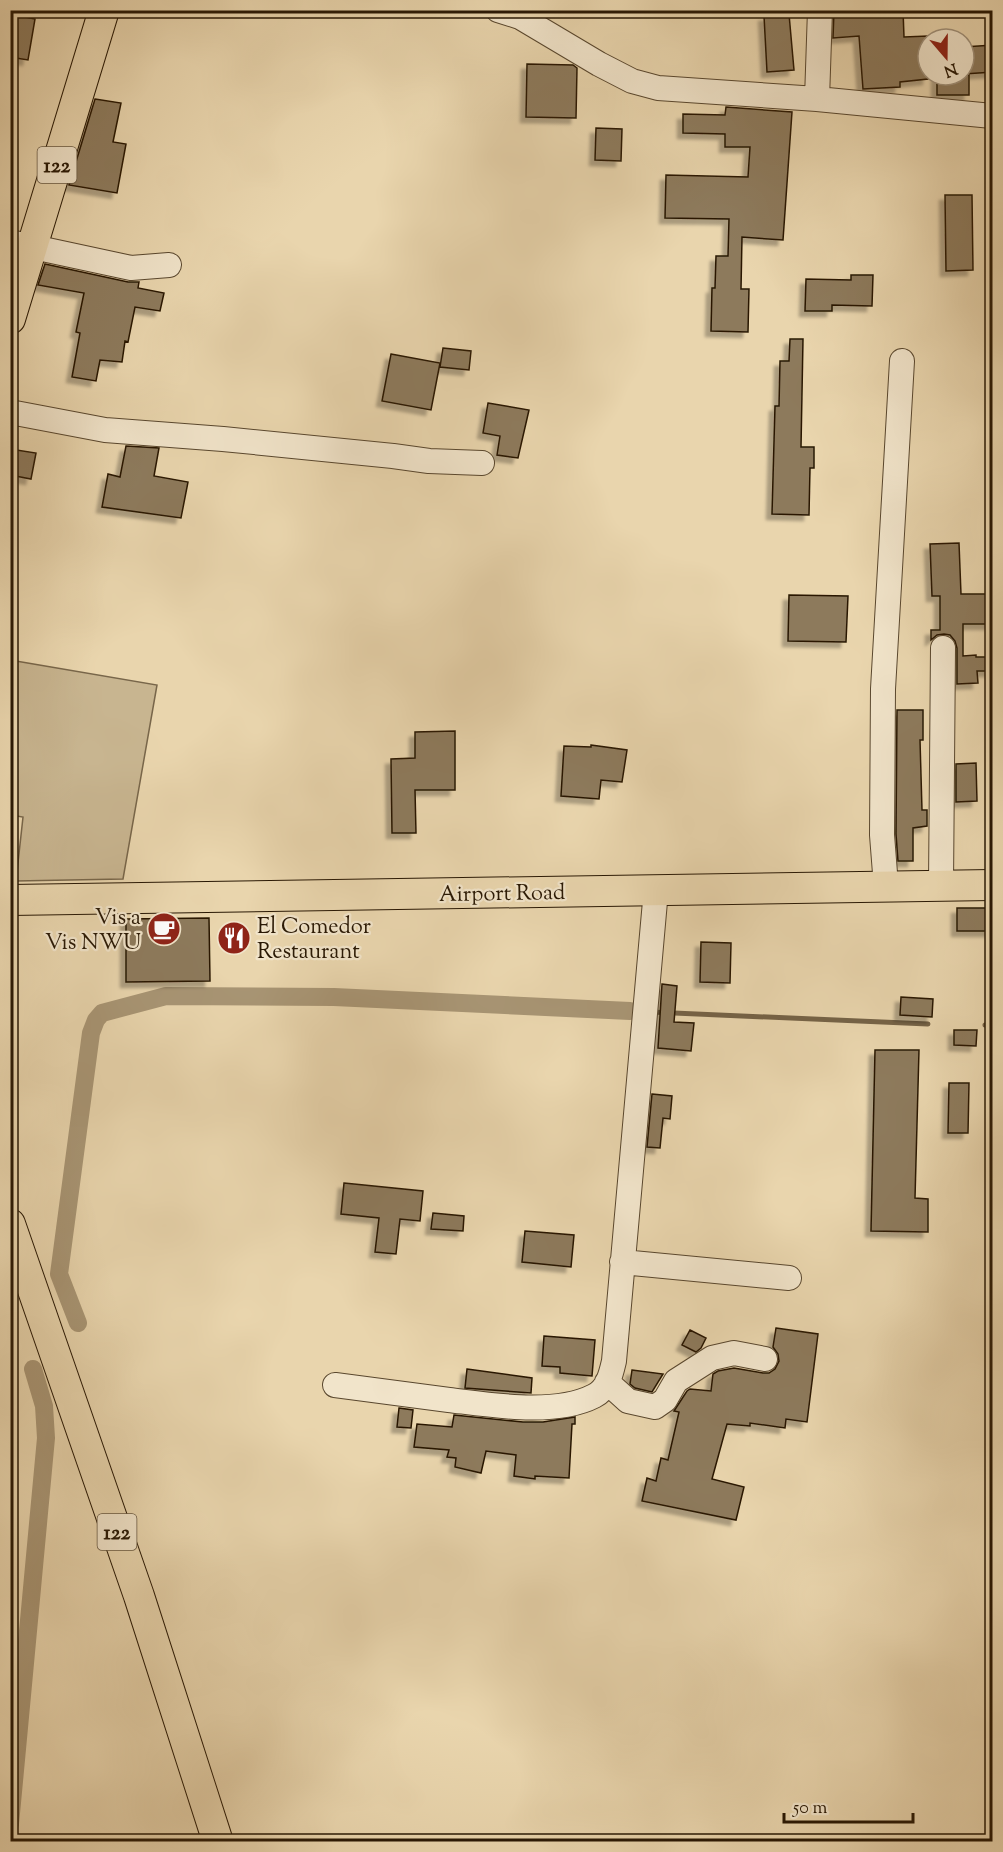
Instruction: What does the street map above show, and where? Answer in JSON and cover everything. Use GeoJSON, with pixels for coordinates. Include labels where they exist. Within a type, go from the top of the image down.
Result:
{"type":"FeatureCollection","features":[{"type":"Feature","properties":{"kind":"main road","name":"122"},"geometry":{"type":"LineString","coordinates":[[10,319],[21,244],[104,10]]}},
{"type":"Feature","properties":{"kind":"main road","name":"Airport Road"},"geometry":{"type":"LineString","coordinates":[[10,900],[993,885]]}},
{"type":"Feature","properties":{"kind":"main road","name":"122"},"geometry":{"type":"LineString","coordinates":[[10,1224],[139,1596],[218,1842]]}},
{"type":"Feature","properties":{"kind":"street"},"geometry":{"type":"LineString","coordinates":[[498,10],[520,17],[632,81],[658,88],[817,99],[993,116]]}},
{"type":"Feature","properties":{"kind":"street"},"geometry":{"type":"LineString","coordinates":[[817,99],[820,10]]}},
{"type":"Feature","properties":{"kind":"street"},"geometry":{"type":"LineString","coordinates":[[21,244],[131,268],[169,265]]}},
{"type":"Feature","properties":{"kind":"street"},"geometry":{"type":"LineString","coordinates":[[886,886],[882,835],[883,689],[902,361]]}},
{"type":"Feature","properties":{"kind":"street"},"geometry":{"type":"LineString","coordinates":[[10,412],[105,430],[223,439],[429,461],[482,463]]}},
{"type":"Feature","properties":{"kind":"street"},"geometry":{"type":"LineString","coordinates":[[941,885],[943,648]]}},
{"type":"Feature","properties":{"kind":"street"},"geometry":{"type":"LineString","coordinates":[[335,1385],[513,1408],[582,1400],[596,1395],[605,1387],[614,1361],[656,890]]}},
{"type":"Feature","properties":{"kind":"street"},"geometry":{"type":"LineString","coordinates":[[622,1263],[789,1278]]}},
{"type":"Feature","properties":{"kind":"street"},"geometry":{"type":"LineString","coordinates":[[607,1382],[628,1401],[655,1407],[665,1400],[676,1382],[712,1358],[734,1353],[765,1359]]}},
{"type":"Feature","properties":{"kind":"shaded area"},"geometry":{"type":"Polygon","coordinates":[[[10,660],[157,685],[123,879],[16,881],[23,817],[11,815],[10,660]]]}},
{"type":"Feature","properties":{"kind":"building"},"geometry":{"type":"Polygon","coordinates":[[[903,10],[904,37],[916,36],[916,80],[900,82],[900,87],[863,89],[859,36],[833,38],[834,11],[903,10]]]}},
{"type":"Feature","properties":{"kind":"building"},"geometry":{"type":"Polygon","coordinates":[[[10,14],[35,19],[28,60],[10,57],[10,14]]]}},
{"type":"Feature","properties":{"kind":"building"},"geometry":{"type":"Polygon","coordinates":[[[789,14],[794,70],[767,72],[764,16],[789,14]]]}},
{"type":"Feature","properties":{"kind":"building"},"geometry":{"type":"Polygon","coordinates":[[[993,45],[993,72],[976,73],[976,46],[993,45]]]}},
{"type":"Feature","properties":{"kind":"building"},"geometry":{"type":"Polygon","coordinates":[[[527,64],[573,65],[577,68],[576,118],[526,117],[527,64]]]}},
{"type":"Feature","properties":{"kind":"building"},"geometry":{"type":"Polygon","coordinates":[[[937,87],[969,87],[969,95],[937,95],[937,87]]]}},
{"type":"Feature","properties":{"kind":"building"},"geometry":{"type":"Polygon","coordinates":[[[95,99],[121,103],[113,142],[126,144],[117,193],[69,185],[95,99]]]}},
{"type":"Feature","properties":{"kind":"building"},"geometry":{"type":"Polygon","coordinates":[[[726,107],[792,112],[783,240],[742,237],[741,289],[749,289],[748,332],[711,331],[712,288],[715,288],[716,256],[728,256],[729,219],[665,218],[666,175],[748,177],[750,147],[725,147],[725,134],[683,133],[683,114],[725,115],[726,107]]]}},
{"type":"Feature","properties":{"kind":"building"},"geometry":{"type":"Polygon","coordinates":[[[596,128],[622,129],[621,161],[595,160],[596,128]]]}},
{"type":"Feature","properties":{"kind":"building"},"geometry":{"type":"Polygon","coordinates":[[[945,195],[972,195],[973,270],[946,271],[945,195]]]}},
{"type":"Feature","properties":{"kind":"building"},"geometry":{"type":"Polygon","coordinates":[[[45,264],[128,282],[139,282],[138,288],[164,293],[160,311],[135,307],[128,342],[125,341],[122,362],[100,360],[96,381],[72,377],[80,333],[76,332],[84,293],[38,285],[45,264]]]}},
{"type":"Feature","properties":{"kind":"building"},"geometry":{"type":"Polygon","coordinates":[[[851,275],[873,275],[872,306],[832,305],[832,311],[805,311],[806,279],[851,280],[851,275]]]}},
{"type":"Feature","properties":{"kind":"building"},"geometry":{"type":"Polygon","coordinates":[[[790,339],[803,339],[801,447],[814,447],[814,468],[810,468],[809,515],[772,514],[775,406],[779,406],[780,361],[789,361],[790,339]]]}},
{"type":"Feature","properties":{"kind":"building"},"geometry":{"type":"Polygon","coordinates":[[[443,348],[471,351],[469,370],[440,367],[443,348]]]}},
{"type":"Feature","properties":{"kind":"building"},"geometry":{"type":"Polygon","coordinates":[[[391,354],[440,363],[431,410],[382,401],[391,354]]]}},
{"type":"Feature","properties":{"kind":"building"},"geometry":{"type":"Polygon","coordinates":[[[488,403],[529,410],[518,458],[497,455],[500,436],[483,433],[488,403]]]}},
{"type":"Feature","properties":{"kind":"building"},"geometry":{"type":"Polygon","coordinates":[[[126,446],[159,448],[154,476],[188,482],[181,518],[102,507],[108,474],[120,477],[126,446]]]}},
{"type":"Feature","properties":{"kind":"building"},"geometry":{"type":"Polygon","coordinates":[[[10,449],[36,453],[31,479],[10,475],[10,449]]]}},
{"type":"Feature","properties":{"kind":"building"},"geometry":{"type":"Polygon","coordinates":[[[959,543],[961,594],[993,594],[993,624],[963,624],[963,656],[993,657],[993,671],[977,671],[978,683],[957,684],[957,648],[950,635],[937,635],[931,640],[931,630],[940,630],[940,596],[932,596],[930,544],[959,543]]]}},
{"type":"Feature","properties":{"kind":"building"},"geometry":{"type":"Polygon","coordinates":[[[789,595],[848,596],[846,642],[788,641],[789,595]]]}},
{"type":"Feature","properties":{"kind":"building"},"geometry":{"type":"Polygon","coordinates":[[[897,710],[923,710],[923,740],[920,740],[922,810],[927,810],[927,826],[913,828],[913,861],[898,861],[896,834],[897,710]]]}},
{"type":"Feature","properties":{"kind":"building"},"geometry":{"type":"Polygon","coordinates":[[[455,731],[455,790],[415,790],[416,833],[392,833],[391,759],[415,758],[415,732],[455,731]]]}},
{"type":"Feature","properties":{"kind":"building"},"geometry":{"type":"Polygon","coordinates":[[[591,745],[627,750],[622,782],[601,780],[599,799],[561,796],[564,746],[591,747],[591,745]]]}},
{"type":"Feature","properties":{"kind":"building"},"geometry":{"type":"Polygon","coordinates":[[[976,763],[977,801],[956,802],[956,764],[976,763]]]}},
{"type":"Feature","properties":{"kind":"building"},"geometry":{"type":"Polygon","coordinates":[[[957,908],[993,908],[993,931],[957,931],[957,908]]]}},
{"type":"Feature","properties":{"kind":"building"},"geometry":{"type":"Polygon","coordinates":[[[209,918],[210,981],[126,982],[126,919],[209,918]]]}},
{"type":"Feature","properties":{"kind":"building"},"geometry":{"type":"Polygon","coordinates":[[[701,942],[731,943],[730,983],[700,982],[701,942]]]}},
{"type":"Feature","properties":{"kind":"building"},"geometry":{"type":"Polygon","coordinates":[[[662,984],[677,986],[674,1022],[694,1023],[691,1051],[658,1048],[662,984]]]}},
{"type":"Feature","properties":{"kind":"building"},"geometry":{"type":"Polygon","coordinates":[[[901,997],[933,999],[932,1017],[900,1015],[901,997]]]}},
{"type":"Feature","properties":{"kind":"building"},"geometry":{"type":"Polygon","coordinates":[[[954,1030],[977,1030],[976,1046],[954,1045],[954,1030]]]}},
{"type":"Feature","properties":{"kind":"building"},"geometry":{"type":"Polygon","coordinates":[[[875,1050],[919,1050],[915,1198],[928,1199],[928,1232],[871,1231],[875,1050]]]}},
{"type":"Feature","properties":{"kind":"building"},"geometry":{"type":"Polygon","coordinates":[[[949,1083],[969,1083],[968,1133],[948,1133],[949,1083]]]}},
{"type":"Feature","properties":{"kind":"building"},"geometry":{"type":"Polygon","coordinates":[[[652,1094],[672,1096],[670,1119],[663,1118],[660,1148],[647,1147],[652,1094]]]}},
{"type":"Feature","properties":{"kind":"building"},"geometry":{"type":"Polygon","coordinates":[[[344,1183],[423,1191],[420,1221],[400,1219],[396,1254],[375,1252],[379,1218],[341,1214],[344,1183]]]}},
{"type":"Feature","properties":{"kind":"building"},"geometry":{"type":"Polygon","coordinates":[[[433,1213],[464,1216],[463,1231],[431,1229],[433,1213]]]}},
{"type":"Feature","properties":{"kind":"building"},"geometry":{"type":"Polygon","coordinates":[[[525,1231],[574,1235],[571,1267],[522,1262],[525,1231]]]}},
{"type":"Feature","properties":{"kind":"building"},"geometry":{"type":"Polygon","coordinates":[[[776,1328],[818,1334],[807,1422],[786,1419],[785,1428],[750,1423],[750,1426],[727,1424],[712,1479],[744,1487],[736,1520],[642,1501],[647,1478],[656,1481],[661,1458],[668,1460],[679,1412],[674,1411],[687,1391],[690,1389],[711,1391],[713,1374],[718,1371],[734,1368],[769,1373],[775,1369],[779,1361],[778,1354],[773,1347],[776,1328]]]}},
{"type":"Feature","properties":{"kind":"building"},"geometry":{"type":"Polygon","coordinates":[[[690,1330],[706,1338],[696,1352],[682,1345],[690,1330]]]}},
{"type":"Feature","properties":{"kind":"building"},"geometry":{"type":"Polygon","coordinates":[[[544,1336],[595,1340],[592,1376],[560,1373],[560,1367],[542,1366],[544,1336]]]}},
{"type":"Feature","properties":{"kind":"building"},"geometry":{"type":"Polygon","coordinates":[[[467,1369],[532,1378],[531,1393],[465,1388],[467,1369]]]}},
{"type":"Feature","properties":{"kind":"building"},"geometry":{"type":"Polygon","coordinates":[[[632,1370],[663,1374],[652,1392],[635,1388],[630,1384],[632,1370]]]}},
{"type":"Feature","properties":{"kind":"building"},"geometry":{"type":"Polygon","coordinates":[[[399,1408],[413,1410],[411,1428],[397,1427],[399,1408]]]}},
{"type":"Feature","properties":{"kind":"building"},"geometry":{"type":"Polygon","coordinates":[[[454,1415],[523,1422],[543,1422],[575,1417],[575,1424],[572,1424],[569,1478],[535,1476],[535,1479],[514,1476],[516,1455],[486,1451],[481,1473],[455,1467],[456,1458],[447,1457],[449,1450],[414,1447],[417,1424],[452,1427],[454,1415]]]}},
{"type":"Feature","properties":{"kind":"waterway"},"geometry":{"type":"LineString","coordinates":[[78,1323],[59,1274],[91,1033],[96,1020],[102,1013],[166,996],[334,997],[630,1011]]}},
{"type":"Feature","properties":{"kind":"waterway"},"geometry":{"type":"LineString","coordinates":[[651,1012],[928,1024]]}},
{"type":"Feature","properties":{"kind":"waterway"},"geometry":{"type":"LineString","coordinates":[[985,1025],[992,1025]]}},
{"type":"Feature","properties":{"kind":"waterway"},"geometry":{"type":"LineString","coordinates":[[10,1824],[46,1438],[44,1406],[33,1369]]}},
{"type":"Feature","properties":{"kind":"place","name":"Vis a Vis NWU"},"geometry":{"type":"Point","coordinates":[164,929]}},
{"type":"Feature","properties":{"kind":"place","name":"El Comedor Restaurant"},"geometry":{"type":"Point","coordinates":[234,938]}}]}
